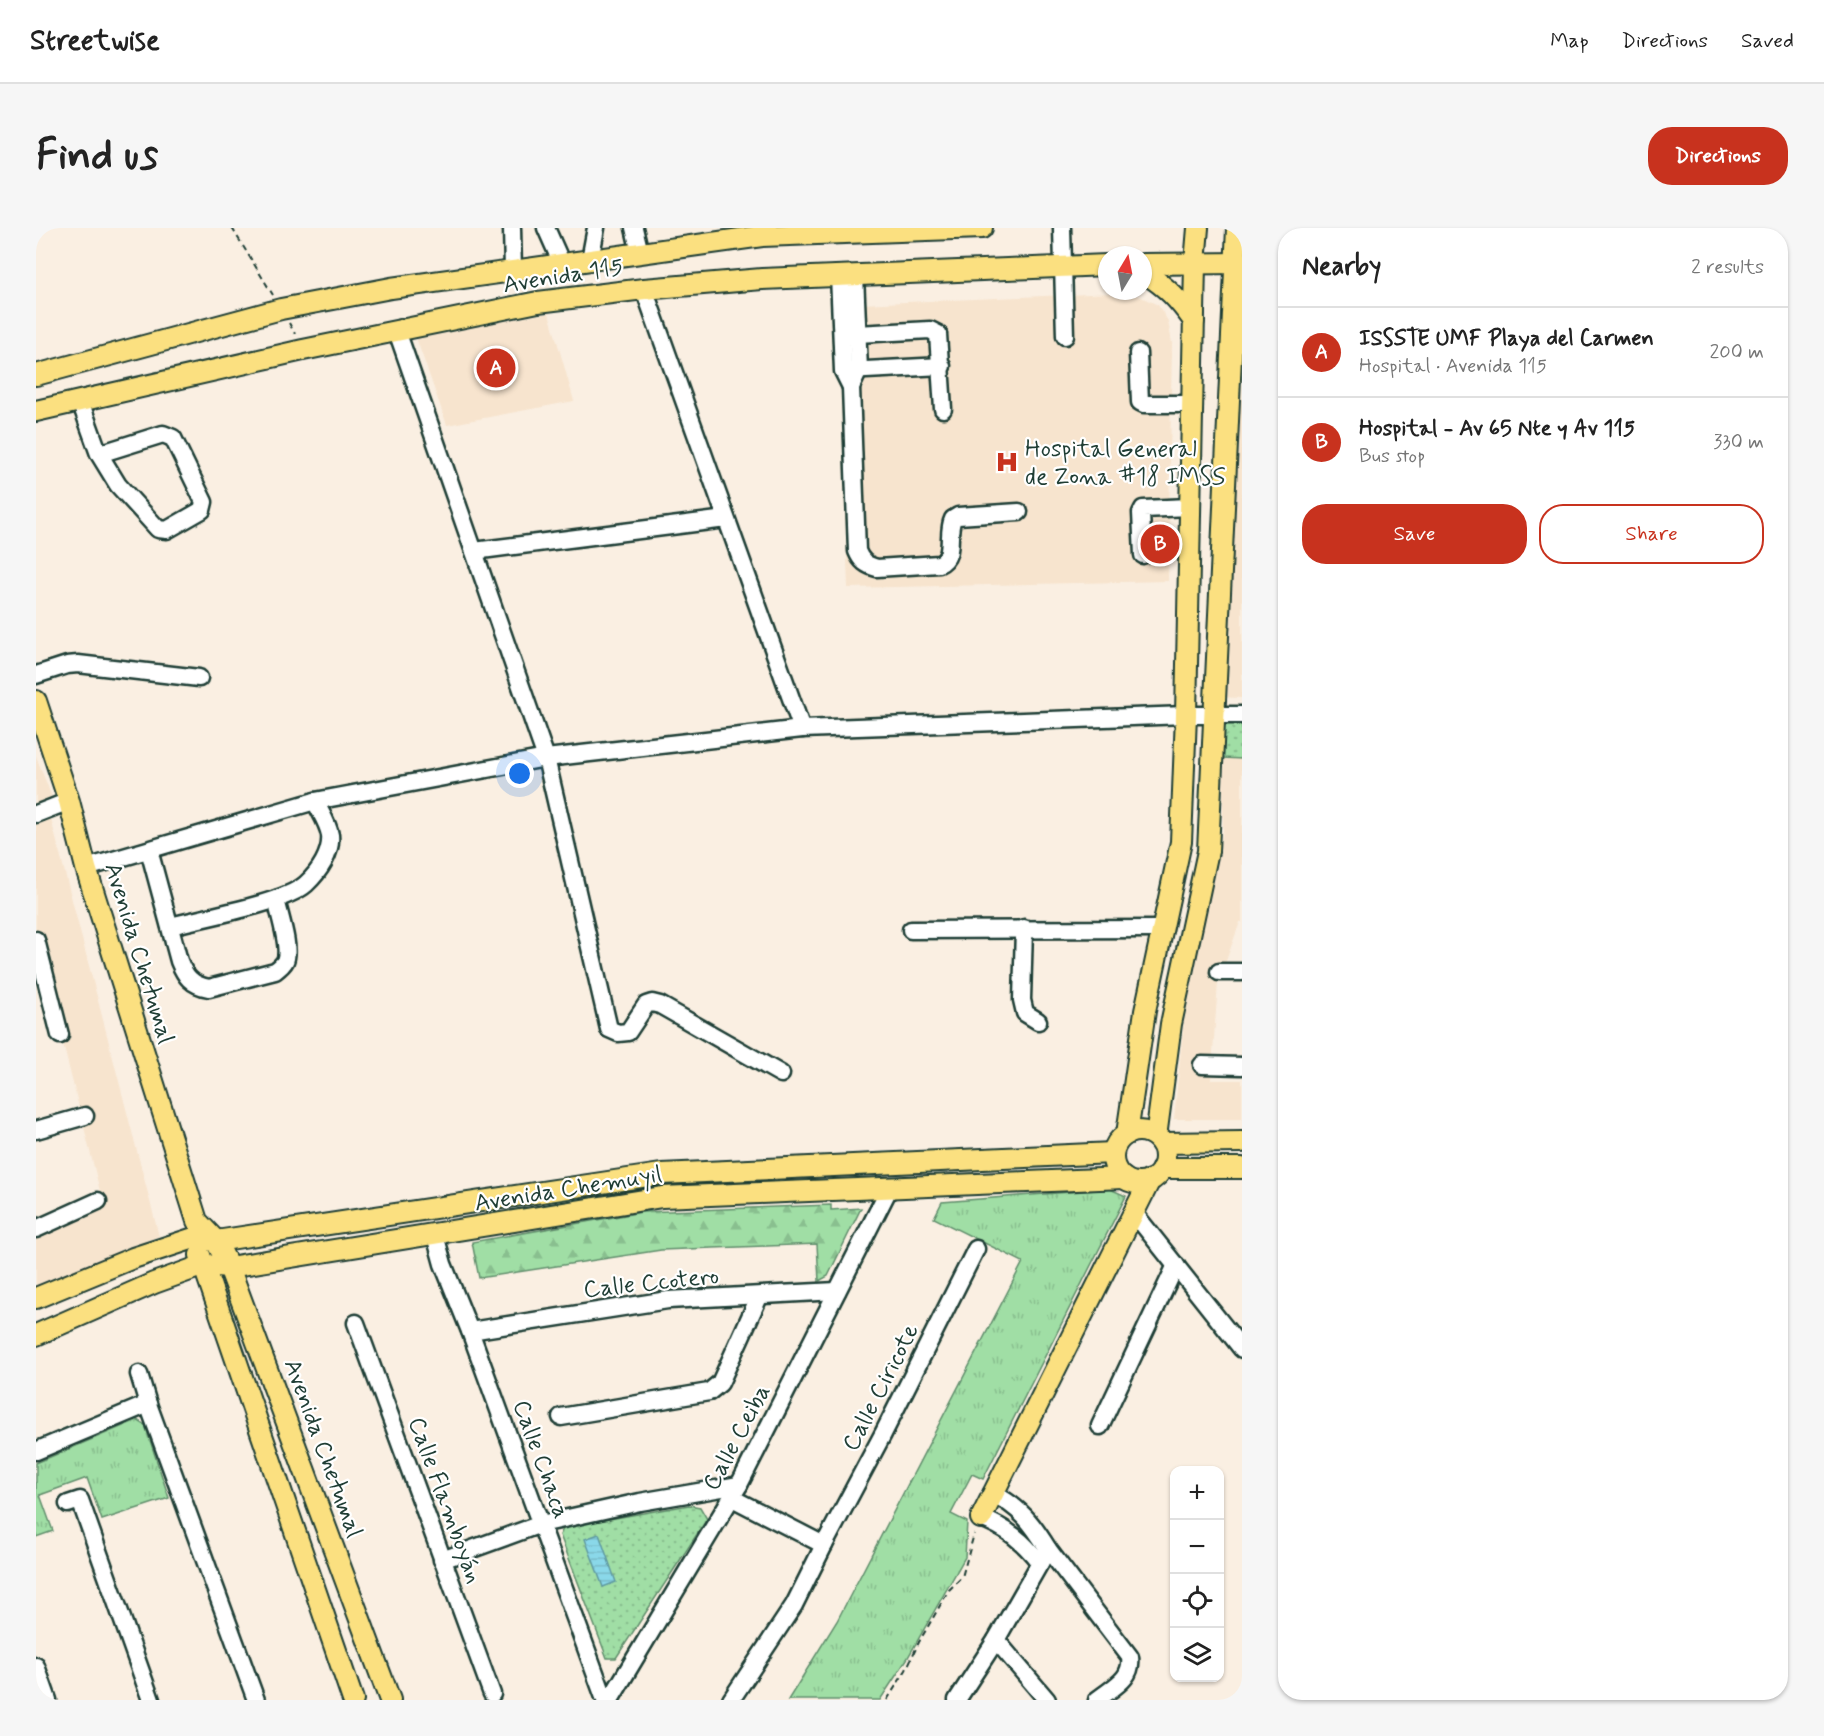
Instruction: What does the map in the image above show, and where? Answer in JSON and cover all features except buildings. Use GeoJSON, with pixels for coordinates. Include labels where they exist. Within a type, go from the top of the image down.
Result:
{"type":"FeatureCollection","features":[{"type":"Feature","properties":{"kind":"main road"},"geometry":{"type":"LineString","coordinates":[[762,236],[782,228]]}},
{"type":"Feature","properties":{"kind":"main road","name":"Avenida 115"},"geometry":{"type":"LineString","coordinates":[[36,375],[281,309],[391,288],[762,236],[982,228]]}},
{"type":"Feature","properties":{"kind":"main road"},"geometry":{"type":"LineString","coordinates":[[1127,1134],[1145,1011],[1181,842],[1186,715],[1195,263],[1198,228]]}},
{"type":"Feature","properties":{"kind":"main road"},"geometry":{"type":"LineString","coordinates":[[981,1518],[1134,1213],[1156,1174],[1165,1151],[1159,1140],[1171,1024],[1208,850],[1238,263],[1237,228]]}},
{"type":"Feature","properties":{"kind":"main road"},"geometry":{"type":"LineString","coordinates":[[1152,264],[1238,263]]}},
{"type":"Feature","properties":{"kind":"main road","name":"Avenida 115"},"geometry":{"type":"LineString","coordinates":[[39,411],[303,350],[538,303],[644,289],[762,279],[1098,265]]}},
{"type":"Feature","properties":{"kind":"main road"},"geometry":{"type":"LineString","coordinates":[[1152,278],[1175,295],[1194,321]]}},
{"type":"Feature","properties":{"kind":"main road","name":"Avenida Chetumal"},"geometry":{"type":"LineString","coordinates":[[36,701],[69,801],[86,868],[196,1229],[204,1265],[353,1700]]}},
{"type":"Feature","properties":{"kind":"main road"},"geometry":{"type":"LineString","coordinates":[[1241,1170],[1156,1174],[1141,1182],[1124,1178],[1115,1167],[1113,1153],[1120,1139],[1127,1134],[1142,1131],[1159,1140],[1242,1142]]}},
{"type":"Feature","properties":{"kind":"main road","name":"Avenida Chemuyil"},"geometry":{"type":"LineString","coordinates":[[216,1240],[661,1174],[1113,1153]]}},
{"type":"Feature","properties":{"kind":"main road","name":"Avenida Chemuyil"},"geometry":{"type":"LineString","coordinates":[[36,1335],[154,1283],[204,1265],[229,1267],[662,1197],[1124,1178]]}},
{"type":"Feature","properties":{"kind":"main road"},"geometry":{"type":"LineString","coordinates":[[36,1298],[196,1229]]}},
{"type":"Feature","properties":{"kind":"main road","name":"Avenida Chetumal"},"geometry":{"type":"LineString","coordinates":[[196,1229],[216,1240],[229,1267],[390,1700]]}},
{"type":"Feature","properties":{"kind":"street"},"geometry":{"type":"LineString","coordinates":[[512,228],[513,271]]}},
{"type":"Feature","properties":{"kind":"street"},"geometry":{"type":"LineString","coordinates":[[546,228],[562,264]]}},
{"type":"Feature","properties":{"kind":"street"},"geometry":{"type":"LineString","coordinates":[[590,260],[596,228]]}},
{"type":"Feature","properties":{"kind":"street"},"geometry":{"type":"LineString","coordinates":[[634,228],[640,253]]}},
{"type":"Feature","properties":{"kind":"street"},"geometry":{"type":"LineString","coordinates":[[1062,228],[1065,336]]}},
{"type":"Feature","properties":{"kind":"street"},"geometry":{"type":"LineString","coordinates":[[847,275],[857,334],[851,371]]}},
{"type":"Feature","properties":{"kind":"street"},"geometry":{"type":"LineString","coordinates":[[847,275],[857,551],[860,559],[868,566],[877,568],[939,564],[945,562],[949,554],[949,530],[953,519],[958,516],[1019,512]]}},
{"type":"Feature","properties":{"kind":"street"},"geometry":{"type":"LineString","coordinates":[[644,289],[802,729]]}},
{"type":"Feature","properties":{"kind":"street"},"geometry":{"type":"LineString","coordinates":[[857,334],[930,330],[935,332],[940,337],[943,409]]}},
{"type":"Feature","properties":{"kind":"street"},"geometry":{"type":"LineString","coordinates":[[397,332],[546,758],[609,1029],[618,1033],[628,1032],[646,1005],[652,1003],[660,1005],[781,1074]]}},
{"type":"Feature","properties":{"kind":"street"},"geometry":{"type":"LineString","coordinates":[[1138,353],[1140,402],[1144,404],[1192,404]]}},
{"type":"Feature","properties":{"kind":"street"},"geometry":{"type":"LineString","coordinates":[[851,371],[942,366]]}},
{"type":"Feature","properties":{"kind":"street"},"geometry":{"type":"LineString","coordinates":[[80,400],[99,454],[117,485],[158,529],[166,530],[202,510],[204,502],[173,438],[163,434],[99,454]]}},
{"type":"Feature","properties":{"kind":"street"},"geometry":{"type":"LineString","coordinates":[[1143,555],[1141,513],[1143,509],[1190,507]]}},
{"type":"Feature","properties":{"kind":"street"},"geometry":{"type":"LineString","coordinates":[[474,551],[726,519]]}},
{"type":"Feature","properties":{"kind":"street"},"geometry":{"type":"LineString","coordinates":[[36,675],[67,665],[78,664],[199,678]]}},
{"type":"Feature","properties":{"kind":"street"},"geometry":{"type":"LineString","coordinates":[[86,868],[315,801],[546,758],[802,729],[1215,714],[1242,715]]}},
{"type":"Feature","properties":{"kind":"street"},"geometry":{"type":"LineString","coordinates":[[36,814],[69,801]]}},
{"type":"Feature","properties":{"kind":"street"},"geometry":{"type":"LineString","coordinates":[[170,926],[276,899],[305,885],[319,870],[327,856],[330,836],[327,823],[315,801]]}},
{"type":"Feature","properties":{"kind":"street"},"geometry":{"type":"LineString","coordinates":[[149,849],[178,961],[185,976],[200,987],[209,988],[275,971],[286,959],[287,948],[276,899]]}},
{"type":"Feature","properties":{"kind":"street"},"geometry":{"type":"LineString","coordinates":[[1024,928],[1022,1000],[1025,1013],[1038,1022]]}},
{"type":"Feature","properties":{"kind":"street"},"geometry":{"type":"LineString","coordinates":[[911,930],[1161,929]]}},
{"type":"Feature","properties":{"kind":"street"},"geometry":{"type":"LineString","coordinates":[[36,940],[60,1035]]}},
{"type":"Feature","properties":{"kind":"street"},"geometry":{"type":"LineString","coordinates":[[1219,972],[1242,972]]}},
{"type":"Feature","properties":{"kind":"street"},"geometry":{"type":"LineString","coordinates":[[1202,1065],[1242,1066]]}},
{"type":"Feature","properties":{"kind":"street"},"geometry":{"type":"LineString","coordinates":[[36,1130],[86,1116]]}},
{"type":"Feature","properties":{"kind":"street"},"geometry":{"type":"LineString","coordinates":[[661,1174],[662,1197]]}},
{"type":"Feature","properties":{"kind":"street","name":"Calle Ceiba"},"geometry":{"type":"LineString","coordinates":[[610,1700],[735,1492],[890,1187]]}},
{"type":"Feature","properties":{"kind":"street"},"geometry":{"type":"LineString","coordinates":[[36,1229],[98,1201]]}},
{"type":"Feature","properties":{"kind":"street"},"geometry":{"type":"LineString","coordinates":[[1134,1213],[1242,1348]]}},
{"type":"Feature","properties":{"kind":"street","name":"Calle Chaca"},"geometry":{"type":"LineString","coordinates":[[435,1235],[443,1264],[470,1330],[605,1700]]}},
{"type":"Feature","properties":{"kind":"street","name":"Calle Ciricote"},"geometry":{"type":"LineString","coordinates":[[731,1700],[794,1605],[976,1249]]}},
{"type":"Feature","properties":{"kind":"street"},"geometry":{"type":"LineString","coordinates":[[1100,1425],[1176,1265]]}},
{"type":"Feature","properties":{"kind":"street","name":"Calle Ccotero"},"geometry":{"type":"LineString","coordinates":[[470,1330],[668,1300],[759,1297],[837,1291]]}},
{"type":"Feature","properties":{"kind":"street"},"geometry":{"type":"LineString","coordinates":[[561,1417],[709,1392],[720,1383],[759,1297]]}},
{"type":"Feature","properties":{"kind":"street","name":"Calle Flamboyán"},"geometry":{"type":"LineString","coordinates":[[356,1323],[492,1694]]}},
{"type":"Feature","properties":{"kind":"street"},"geometry":{"type":"LineString","coordinates":[[139,1374],[256,1700]]}},
{"type":"Feature","properties":{"kind":"street"},"geometry":{"type":"LineString","coordinates":[[36,1451],[148,1404]]}},
{"type":"Feature","properties":{"kind":"street"},"geometry":{"type":"LineString","coordinates":[[442,1560],[540,1524],[640,1502],[735,1492],[824,1545]]}},
{"type":"Feature","properties":{"kind":"street"},"geometry":{"type":"LineString","coordinates":[[992,1493],[1011,1503],[1025,1517],[1044,1556]]}},
{"type":"Feature","properties":{"kind":"street"},"geometry":{"type":"LineString","coordinates":[[68,1504],[80,1500],[151,1700]]}},
{"type":"Feature","properties":{"kind":"street"},"geometry":{"type":"LineString","coordinates":[[981,1518],[1002,1526],[1044,1556],[1130,1657],[1131,1667],[1127,1677],[1097,1700]]}},
{"type":"Feature","properties":{"kind":"street"},"geometry":{"type":"LineString","coordinates":[[957,1700],[996,1640],[1044,1556]]}},
{"type":"Feature","properties":{"kind":"street"},"geometry":{"type":"LineString","coordinates":[[996,1640],[1047,1700]]}},
{"type":"Feature","properties":{"kind":"street"},"geometry":{"type":"LineString","coordinates":[[36,1666],[48,1700]]}},
{"type":"Feature","properties":{"kind":"path"},"geometry":{"type":"LineString","coordinates":[[232,228],[303,350]]}},
{"type":"Feature","properties":{"kind":"path"},"geometry":{"type":"LineString","coordinates":[[887,1700],[906,1670],[919,1642],[949,1590],[962,1577],[974,1531],[981,1518]]}},
{"type":"Feature","properties":{"kind":"shaded area"},"geometry":{"type":"Polygon","coordinates":[[[1242,287],[1242,698],[1213,697],[1242,287]]]}},
{"type":"Feature","properties":{"kind":"shaded area","name":"Hospital General de Zona #18 IMSS"},"geometry":{"type":"Polygon","coordinates":[[[1098,294],[1098,300],[1147,300],[1158,305],[1168,321],[1172,343],[1168,581],[848,588],[838,305],[1098,294]]]}},
{"type":"Feature","properties":{"kind":"shaded area"},"geometry":{"type":"Polygon","coordinates":[[[549,313],[574,401],[447,425],[415,335],[549,313]]]}},
{"type":"Feature","properties":{"kind":"shaded area"},"geometry":{"type":"Polygon","coordinates":[[[1223,724],[1242,724],[1242,922],[1240,922],[1218,983],[1211,1080],[1242,1080],[1242,1119],[1174,1119],[1187,989],[1223,830],[1223,724]]]}},
{"type":"Feature","properties":{"kind":"shaded area"},"geometry":{"type":"Polygon","coordinates":[[[36,756],[53,800],[36,806],[36,756]]]}},
{"type":"Feature","properties":{"kind":"shaded area"},"geometry":{"type":"Polygon","coordinates":[[[51,819],[159,1236],[36,1290],[36,1238],[104,1207],[36,936],[36,825],[51,819]]]}},
{"type":"Feature","properties":{"kind":"green space"},"geometry":{"type":"Polygon","coordinates":[[[1223,724],[1242,724],[1242,759],[1223,758],[1223,724]]]}},
{"type":"Feature","properties":{"kind":"green space"},"geometry":{"type":"Polygon","coordinates":[[[1110,1189],[1126,1196],[983,1479],[972,1474],[951,1514],[967,1522],[965,1557],[907,1659],[880,1700],[788,1700],[837,1621],[1023,1262],[934,1218],[942,1202],[1110,1189]]]}},
{"type":"Feature","properties":{"kind":"green space"},"geometry":{"type":"Polygon","coordinates":[[[831,1205],[831,1210],[861,1208],[828,1276],[819,1281],[817,1244],[661,1250],[479,1278],[472,1242],[642,1212],[831,1205]]]}},
{"type":"Feature","properties":{"kind":"green space"},"geometry":{"type":"Polygon","coordinates":[[[137,1420],[145,1425],[169,1498],[102,1520],[87,1478],[40,1495],[53,1531],[36,1537],[36,1463],[137,1420]]]}},
{"type":"Feature","properties":{"kind":"green space"},"geometry":{"type":"Polygon","coordinates":[[[689,1505],[700,1507],[707,1519],[616,1658],[607,1658],[560,1535],[564,1527],[689,1505]]]}},
{"type":"Feature","properties":{"kind":"water"},"geometry":{"type":"Polygon","coordinates":[[[599,1534],[616,1582],[603,1587],[585,1539],[599,1534]]]}},
{"type":"Feature","properties":{"kind":"place","name":"ISSSTE UMF Playa del Carmen"},"geometry":{"type":"Point","coordinates":[496,368]}},
{"type":"Feature","properties":{"kind":"place","name":"Hospital General de Zona #18 IMSS"},"geometry":{"type":"Point","coordinates":[1007,462]}},
{"type":"Feature","properties":{"kind":"place","name":"Hospital - Av 65 Nte y Av 115"},"geometry":{"type":"Point","coordinates":[1160,544]}}]}
